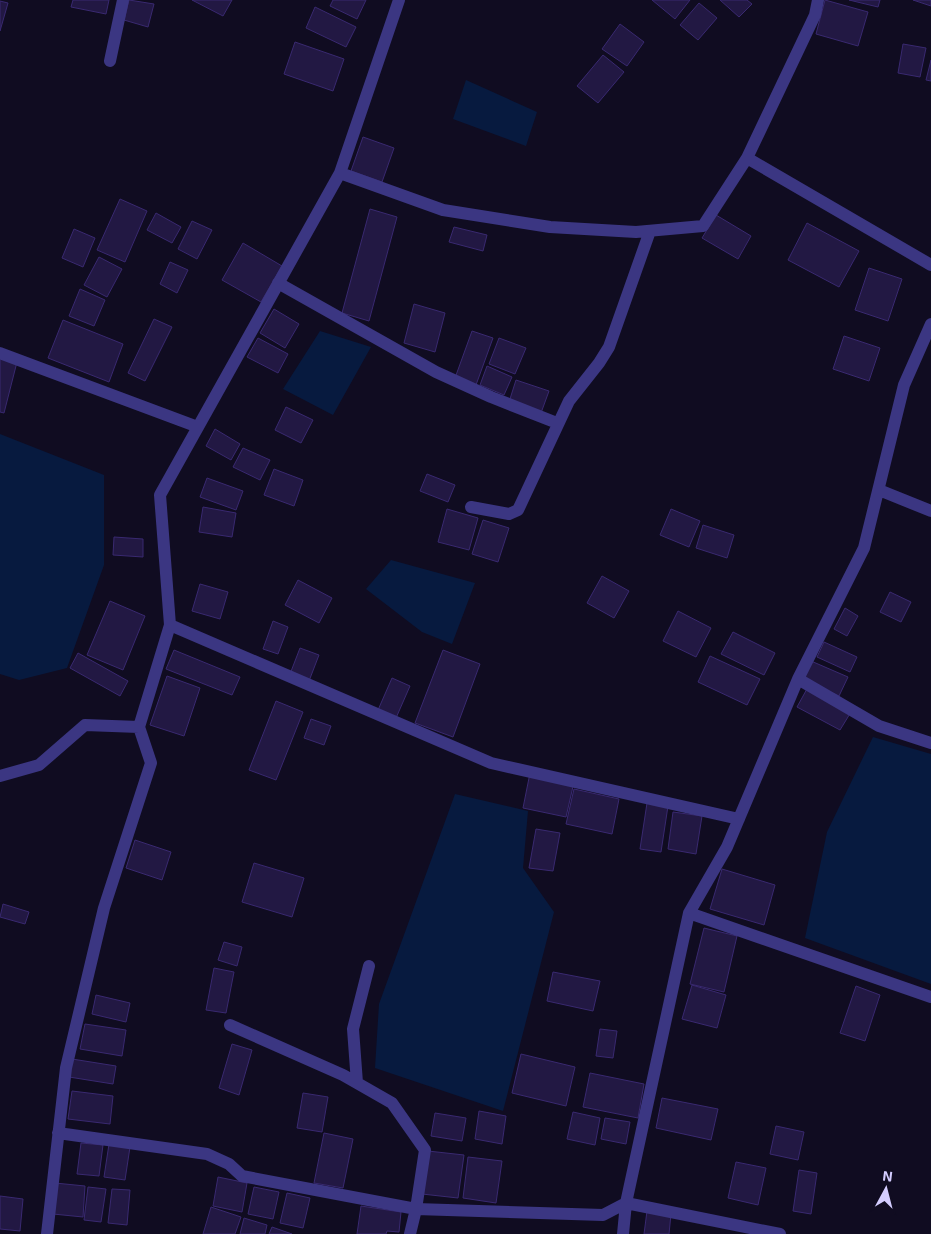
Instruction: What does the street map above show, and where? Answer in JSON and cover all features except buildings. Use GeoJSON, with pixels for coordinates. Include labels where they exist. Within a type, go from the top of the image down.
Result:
{"type":"FeatureCollection","features":[{"type":"Feature","properties":{"kind":"street"},"geometry":{"type":"LineString","coordinates":[[110,61],[123,0]]}},
{"type":"Feature","properties":{"kind":"street"},"geometry":{"type":"LineString","coordinates":[[47,1234],[66,1068],[104,908],[151,763],[139,727],[170,625],[160,495],[340,172],[399,0]]}},
{"type":"Feature","properties":{"kind":"street"},"geometry":{"type":"LineString","coordinates":[[340,172],[444,210],[550,227],[636,232],[702,226],[747,158],[814,15],[818,0]]}},
{"type":"Feature","properties":{"kind":"street"},"geometry":{"type":"LineString","coordinates":[[747,158],[931,265]]}},
{"type":"Feature","properties":{"kind":"street"},"geometry":{"type":"LineString","coordinates":[[471,507],[509,514],[518,510],[557,423],[580,384],[599,363],[609,347],[650,231]]}},
{"type":"Feature","properties":{"kind":"street"},"geometry":{"type":"LineString","coordinates":[[278,283],[436,372],[490,397],[557,423]]}},
{"type":"Feature","properties":{"kind":"street"},"geometry":{"type":"LineString","coordinates":[[623,1234],[626,1203],[689,913],[727,847],[798,679],[864,548],[904,385],[931,324]]}},
{"type":"Feature","properties":{"kind":"street"},"geometry":{"type":"LineString","coordinates":[[0,353],[198,427]]}},
{"type":"Feature","properties":{"kind":"street"},"geometry":{"type":"LineString","coordinates":[[879,490],[931,511]]}},
{"type":"Feature","properties":{"kind":"street"},"geometry":{"type":"LineString","coordinates":[[170,625],[491,763],[739,819]]}},
{"type":"Feature","properties":{"kind":"street"},"geometry":{"type":"LineString","coordinates":[[798,679],[879,726],[931,743]]}},
{"type":"Feature","properties":{"kind":"street"},"geometry":{"type":"LineString","coordinates":[[0,776],[39,765],[86,725],[139,727]]}},
{"type":"Feature","properties":{"kind":"street"},"geometry":{"type":"LineString","coordinates":[[689,913],[931,997]]}},
{"type":"Feature","properties":{"kind":"street"},"geometry":{"type":"LineString","coordinates":[[357,1083],[353,1030],[369,966]]}},
{"type":"Feature","properties":{"kind":"street"},"geometry":{"type":"LineString","coordinates":[[230,1025],[357,1083],[392,1103],[425,1150],[416,1209],[410,1234]]}},
{"type":"Feature","properties":{"kind":"street"},"geometry":{"type":"LineString","coordinates":[[58,1132],[207,1154],[229,1164],[242,1176],[416,1209],[603,1215],[626,1203],[780,1234]]}},
{"type":"Feature","properties":{"kind":"water"},"geometry":{"type":"Polygon","coordinates":[[[466,80],[537,112],[526,146],[453,119],[466,80]]]}},
{"type":"Feature","properties":{"kind":"water"},"geometry":{"type":"Polygon","coordinates":[[[320,331],[371,347],[333,415],[283,389],[320,331]]]}},
{"type":"Feature","properties":{"kind":"water"},"geometry":{"type":"Polygon","coordinates":[[[0,434],[104,475],[104,565],[67,668],[19,680],[0,674],[0,434]]]}},
{"type":"Feature","properties":{"kind":"water"},"geometry":{"type":"Polygon","coordinates":[[[391,560],[475,583],[452,644],[422,632],[366,589],[391,560]]]}},
{"type":"Feature","properties":{"kind":"water"},"geometry":{"type":"Polygon","coordinates":[[[873,737],[931,754],[931,984],[805,938],[827,832],[873,737]]]}},
{"type":"Feature","properties":{"kind":"water"},"geometry":{"type":"Polygon","coordinates":[[[455,794],[528,811],[523,868],[554,912],[503,1111],[375,1068],[379,1004],[455,794]]]}}]}
